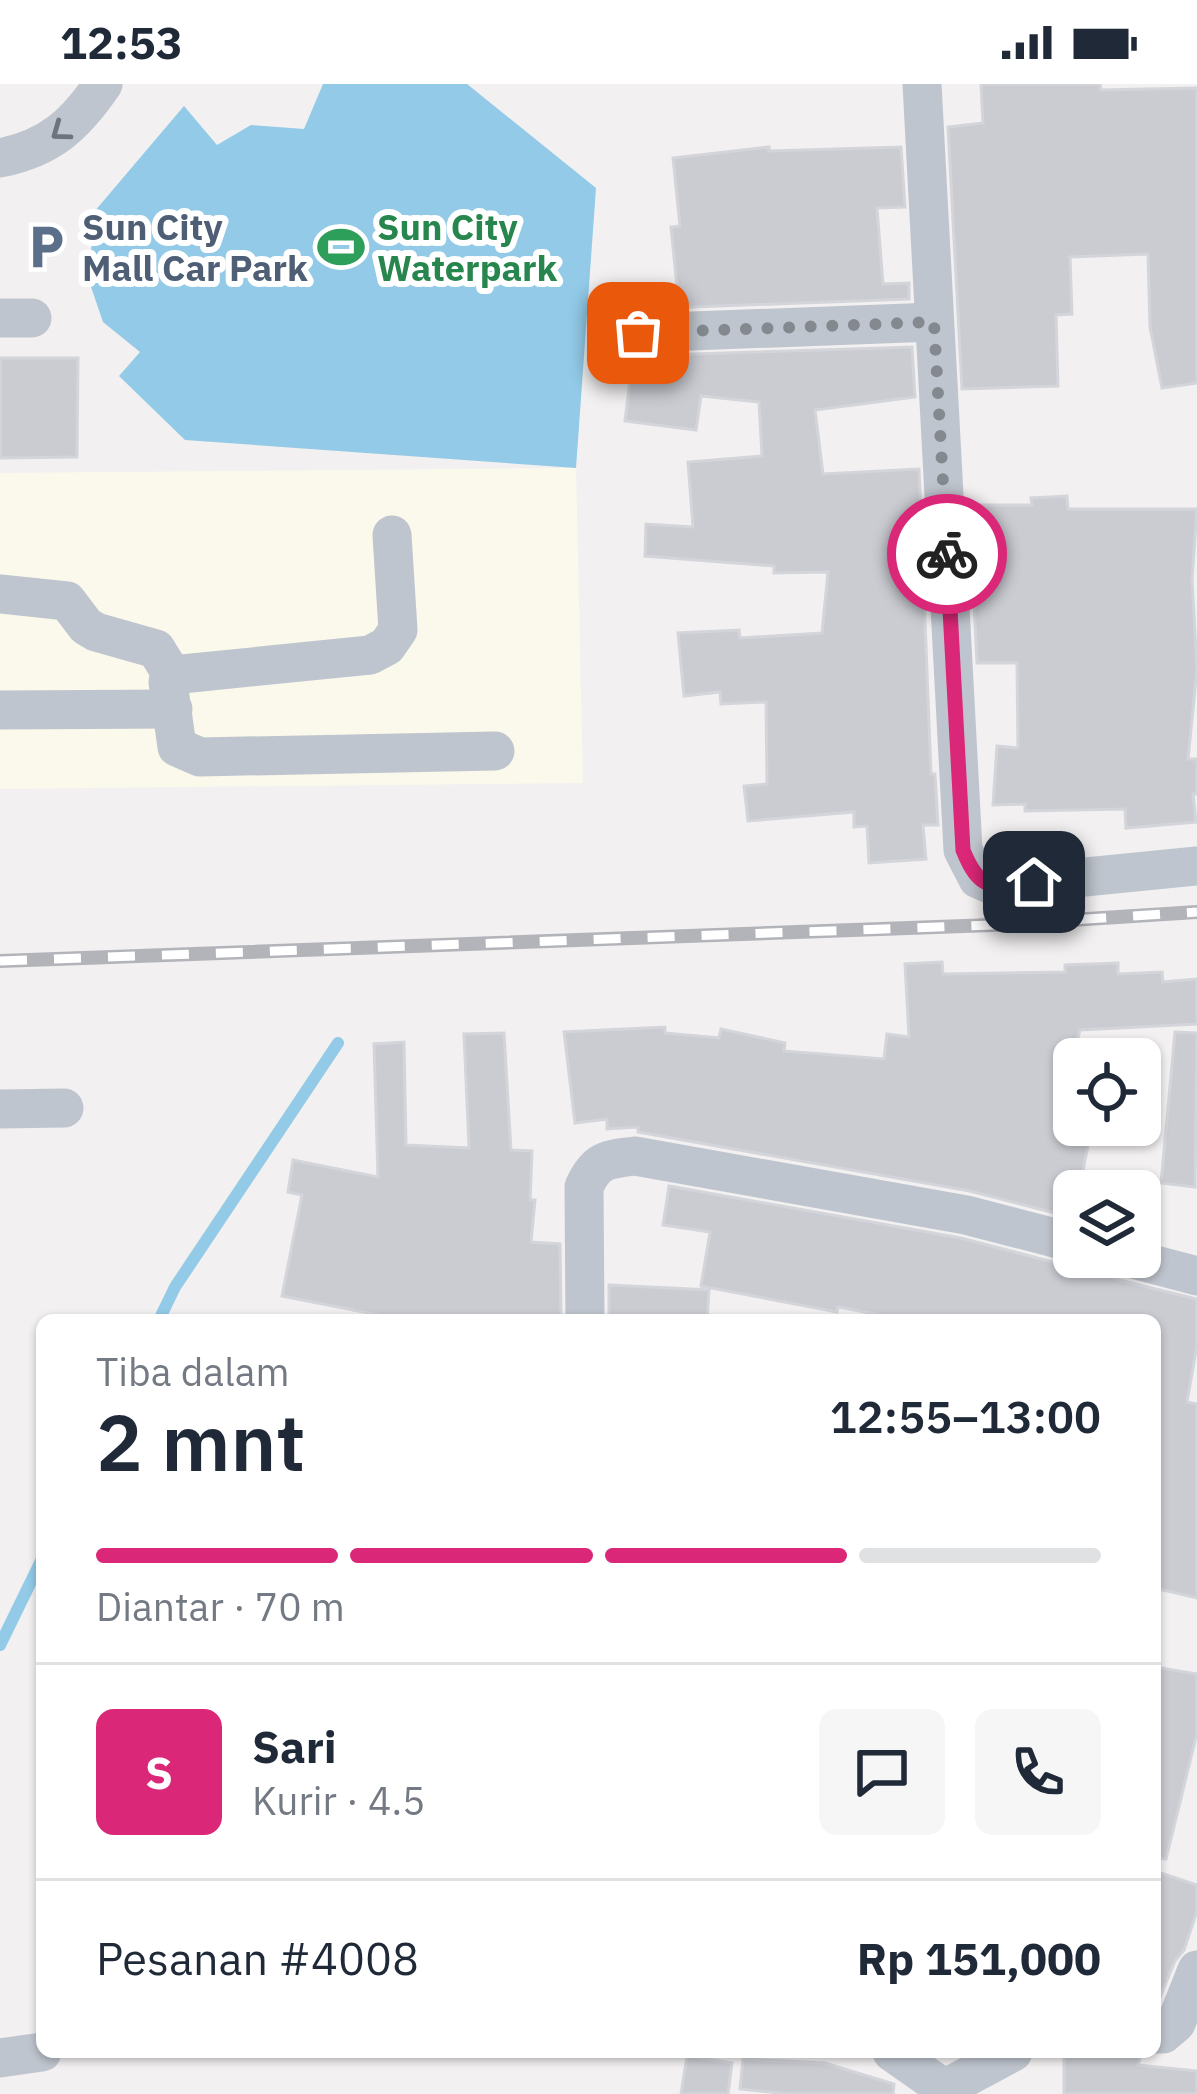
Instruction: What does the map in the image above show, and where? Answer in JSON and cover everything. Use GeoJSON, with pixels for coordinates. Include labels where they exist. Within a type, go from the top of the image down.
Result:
{"type":"FeatureCollection","features":[{"type":"Feature","properties":{"kind":"street"},"geometry":{"type":"LineString","coordinates":[[0,158],[46,143],[81,117],[103,84]]}},
{"type":"Feature","properties":{"kind":"street"},"geometry":{"type":"LineString","coordinates":[[922,84],[963,850],[978,879],[994,886],[1197,866]]}},
{"type":"Feature","properties":{"kind":"street"},"geometry":{"type":"LineString","coordinates":[[638,333],[934,322]]}},
{"type":"Feature","properties":{"kind":"street"},"geometry":{"type":"LineString","coordinates":[[0,710],[172,692],[370,655],[387,646],[398,631],[392,535]]}},
{"type":"Feature","properties":{"kind":"street"},"geometry":{"type":"LineString","coordinates":[[0,594],[67,601],[96,632],[156,649],[172,692],[177,747],[200,757],[495,751]]}},
{"type":"Feature","properties":{"kind":"street"},"geometry":{"type":"LineString","coordinates":[[0,1109],[64,1108]]}},
{"type":"Feature","properties":{"kind":"street"},"geometry":{"type":"LineString","coordinates":[[585,1314],[584,1187],[591,1170],[603,1159],[634,1156],[966,1215],[1053,1238]]}},
{"type":"Feature","properties":{"kind":"street"},"geometry":{"type":"LineString","coordinates":[[1161,1266],[1197,1276]]}},
{"type":"Feature","properties":{"kind":"street"},"geometry":{"type":"LineString","coordinates":[[1161,2034],[1176,2024],[1197,1970]]}},
{"type":"Feature","properties":{"kind":"street"},"geometry":{"type":"LineString","coordinates":[[0,2058],[36,2053]]}},
{"type":"Feature","properties":{"kind":"street"},"geometry":{"type":"LineString","coordinates":[[901,2058],[949,2091],[1003,2058]]}},
{"type":"Feature","properties":{"kind":"shaded area"},"geometry":{"type":"Polygon","coordinates":[[[576,468],[583,783],[0,789],[0,473],[576,468]]]}},
{"type":"Feature","properties":{"kind":"water","name":"Sun City Waterpark"},"geometry":{"type":"Polygon","coordinates":[[[323,84],[467,84],[596,188],[576,468],[185,440],[119,376],[140,352],[103,322],[89,281],[94,212],[184,106],[217,145],[251,125],[304,129],[323,84]]]}},
{"type":"Feature","properties":{"kind":"building"},"geometry":{"type":"Polygon","coordinates":[[[981,84],[1100,84],[1101,90],[1197,88],[1197,383],[1162,388],[1150,327],[1148,254],[1070,257],[1072,314],[1056,315],[1058,386],[962,389],[948,127],[983,123],[981,84]]]}},
{"type":"Feature","properties":{"kind":"building"},"geometry":{"type":"Polygon","coordinates":[[[769,147],[769,151],[901,147],[905,207],[877,208],[883,284],[909,283],[909,299],[639,309],[638,291],[677,287],[671,227],[680,226],[673,158],[769,147]]]}},
{"type":"Feature","properties":{"kind":"building"},"geometry":{"type":"Polygon","coordinates":[[[912,347],[915,397],[815,410],[823,474],[919,469],[931,774],[935,774],[938,825],[923,825],[926,859],[869,863],[867,826],[854,827],[854,812],[748,821],[744,786],[767,784],[766,702],[721,704],[720,692],[684,696],[678,633],[739,630],[740,638],[822,633],[828,572],[774,573],[774,566],[645,556],[646,524],[693,527],[688,462],[762,456],[759,402],[701,396],[696,430],[625,421],[633,356],[912,347]]]}},
{"type":"Feature","properties":{"kind":"building"},"geometry":{"type":"Polygon","coordinates":[[[0,358],[78,358],[77,457],[0,458],[0,358]]]}},
{"type":"Feature","properties":{"kind":"building"},"geometry":{"type":"Polygon","coordinates":[[[1067,496],[1068,509],[1197,509],[1192,579],[1197,669],[1188,759],[1197,759],[1196,822],[1126,828],[1125,809],[1025,811],[1025,804],[993,805],[997,746],[1018,748],[1017,663],[977,663],[969,505],[1032,505],[1031,498],[1067,496]]]}},
{"type":"Feature","properties":{"kind":"building"},"geometry":{"type":"Polygon","coordinates":[[[942,962],[943,974],[1065,972],[1065,965],[1118,963],[1118,974],[1162,972],[1163,982],[1197,979],[1197,1024],[1080,1030],[1078,1038],[1053,1038],[1053,1146],[1088,1146],[1083,1170],[1053,1170],[1053,1213],[970,1191],[638,1132],[638,1127],[607,1129],[607,1119],[575,1123],[564,1032],[665,1027],[665,1033],[719,1038],[721,1029],[785,1043],[784,1051],[884,1059],[887,1034],[909,1037],[905,964],[942,962]]]}},
{"type":"Feature","properties":{"kind":"building"},"geometry":{"type":"Polygon","coordinates":[[[1175,1032],[1197,1033],[1195,1187],[1161,1183],[1175,1032]]]}},
{"type":"Feature","properties":{"kind":"building"},"geometry":{"type":"Polygon","coordinates":[[[504,1033],[511,1150],[532,1151],[531,1242],[560,1244],[561,1314],[374,1314],[282,1296],[302,1195],[288,1192],[293,1160],[378,1177],[374,1044],[404,1042],[406,1145],[469,1148],[464,1034],[504,1033]]]}},
{"type":"Feature","properties":{"kind":"building"},"geometry":{"type":"Polygon","coordinates":[[[669,1186],[961,1238],[1053,1262],[1053,1278],[1116,1278],[1197,1299],[1197,1345],[1187,1402],[1197,1404],[1197,1598],[1161,1589],[1161,1314],[876,1314],[838,1307],[837,1312],[701,1286],[710,1232],[663,1225],[669,1186]]]}},
{"type":"Feature","properties":{"kind":"building"},"geometry":{"type":"Polygon","coordinates":[[[609,1285],[709,1290],[707,1314],[609,1314],[609,1285]]]}},
{"type":"Feature","properties":{"kind":"building"},"geometry":{"type":"Polygon","coordinates":[[[1161,1668],[1197,1674],[1197,1733],[1166,1859],[1161,1859],[1161,1668]]]}},
{"type":"Feature","properties":{"kind":"building"},"geometry":{"type":"Polygon","coordinates":[[[1161,1873],[1197,1885],[1197,1911],[1184,1950],[1161,1995],[1161,1873]]]}},
{"type":"Feature","properties":{"kind":"building"},"geometry":{"type":"Polygon","coordinates":[[[687,2058],[732,2063],[728,2094],[681,2094],[687,2058]]]}},
{"type":"Feature","properties":{"kind":"building"},"geometry":{"type":"Polygon","coordinates":[[[1064,2058],[1140,2058],[1138,2065],[1197,2071],[1197,2094],[1064,2094],[1064,2058]]]}},
{"type":"Feature","properties":{"kind":"building"},"geometry":{"type":"Polygon","coordinates":[[[743,2059],[825,2063],[894,2084],[893,2094],[740,2089],[743,2059]]]}},
{"type":"Feature","properties":{"kind":"waterway"},"geometry":{"type":"LineString","coordinates":[[162,1314],[175,1287],[338,1043]]}},
{"type":"Feature","properties":{"kind":"waterway"},"geometry":{"type":"LineString","coordinates":[[0,1645],[36,1571]]}},
{"type":"Feature","properties":{"kind":"railway"},"geometry":{"type":"LineString","coordinates":[[0,961],[992,925],[1197,912]]}},
{"type":"Feature","properties":{"kind":"way so far"},"geometry":{"type":"LineString","coordinates":[[638,333],[934,322],[947,554]]}},
{"type":"Feature","properties":{"kind":"place","name":"Sun City Mall Car Park"},"geometry":{"type":"Point","coordinates":[46,247]}},
{"type":"Feature","properties":{"kind":"place","name":"Sun City Waterpark"},"geometry":{"type":"Point","coordinates":[341,247]}},
{"type":"Feature","properties":{"kind":"route"},"geometry":{"type":"LineString","coordinates":[[947,554],[963,850],[978,879],[994,886],[1034,882]]}}]}
